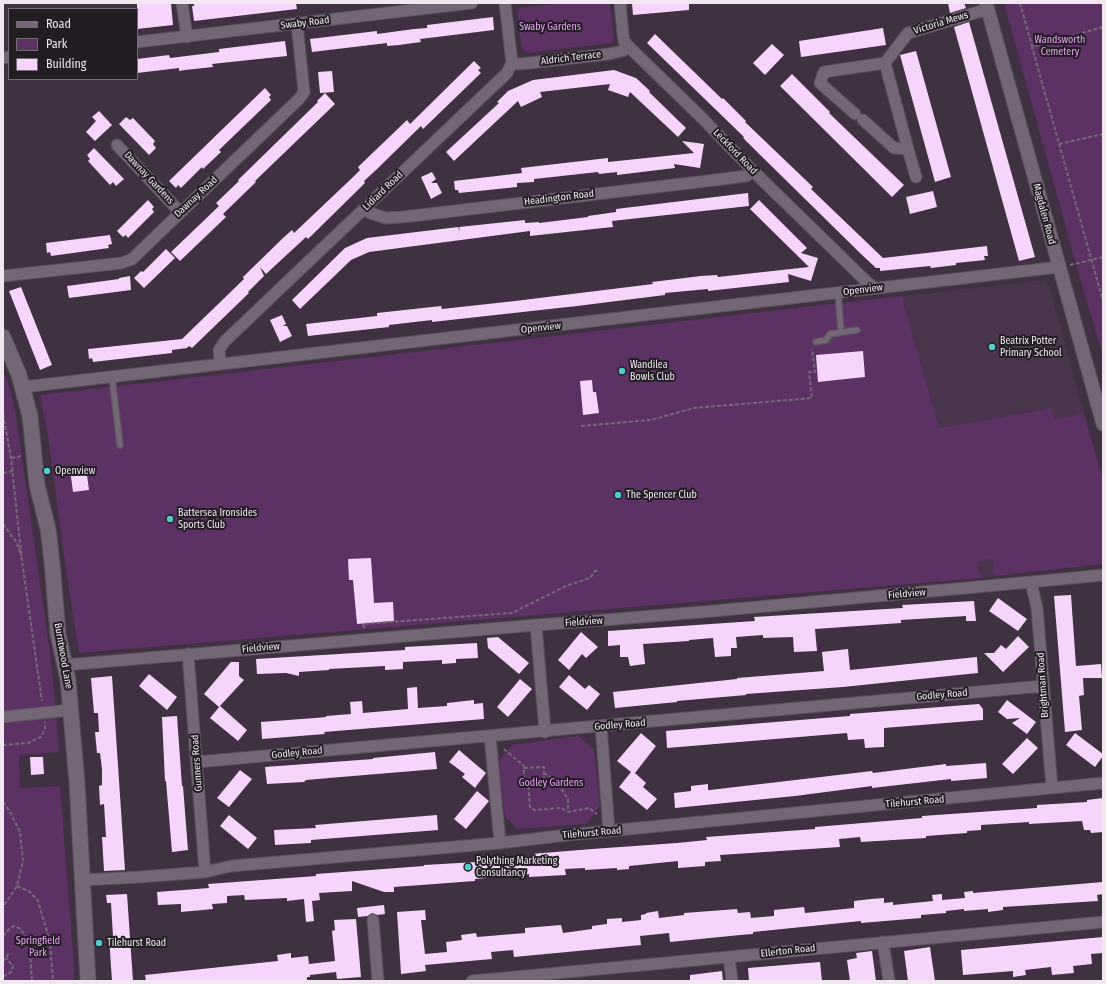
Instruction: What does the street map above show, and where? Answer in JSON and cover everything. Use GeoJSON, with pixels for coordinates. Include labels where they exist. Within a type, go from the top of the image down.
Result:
{"type":"FeatureCollection","features":[{"type":"Feature","properties":{"kind":"main road"},"geometry":{"type":"LineString","coordinates":[[3,337],[23,387],[30,416],[30,445],[39,494]]}},
{"type":"Feature","properties":{"kind":"main road"},"geometry":{"type":"LineString","coordinates":[[30,445],[39,438],[46,480],[39,494]]}},
{"type":"Feature","properties":{"kind":"main road","name":"Burntwood Lane"},"geometry":{"type":"LineString","coordinates":[[39,494],[45,517],[38,533],[44,579],[54,585],[58,634],[65,665],[71,710],[77,783],[88,981]]}},
{"type":"Feature","properties":{"kind":"street"},"geometry":{"type":"LineString","coordinates":[[182,3],[186,37]]}},
{"type":"Feature","properties":{"kind":"street","name":"Swaby Road"},"geometry":{"type":"LineString","coordinates":[[138,42],[472,3]]}},
{"type":"Feature","properties":{"kind":"street"},"geometry":{"type":"LineString","coordinates":[[505,3],[512,63]]}},
{"type":"Feature","properties":{"kind":"street","name":"Leckford Road"},"geometry":{"type":"LineString","coordinates":[[620,3],[624,41],[629,47],[703,119],[753,171],[870,284],[872,290]]}},
{"type":"Feature","properties":{"kind":"street","name":"Victoria Mews"},"geometry":{"type":"LineString","coordinates":[[885,63],[908,33],[987,6]]}},
{"type":"Feature","properties":{"kind":"street","name":"Magdalen Road"},"geometry":{"type":"LineString","coordinates":[[987,6],[1103,424]]}},
{"type":"Feature","properties":{"kind":"street","name":"Dawnay Road"},"geometry":{"type":"LineString","coordinates":[[3,276],[128,262],[304,92],[297,24]]}},
{"type":"Feature","properties":{"kind":"street","name":"Aldrich Terrace"},"geometry":{"type":"LineString","coordinates":[[512,63],[520,64],[609,54],[622,51],[629,47]]}},
{"type":"Feature","properties":{"kind":"street","name":"Lidiard Road"},"geometry":{"type":"LineString","coordinates":[[220,363],[219,350],[224,341],[507,73],[512,63]]}},
{"type":"Feature","properties":{"kind":"street"},"geometry":{"type":"LineString","coordinates":[[908,149],[894,148],[820,83],[824,72],[885,63],[916,177]]}},
{"type":"Feature","properties":{"kind":"street","name":"Dawnay Gardens"},"geometry":{"type":"LineString","coordinates":[[117,145],[180,212]]}},
{"type":"Feature","properties":{"kind":"street","name":"Headington Road"},"geometry":{"type":"LineString","coordinates":[[365,208],[370,213],[386,218],[403,217],[746,176],[753,171]]}},
{"type":"Feature","properties":{"kind":"street","name":"Openview"},"geometry":{"type":"LineString","coordinates":[[23,387],[220,363],[872,290],[1059,267]]}},
{"type":"Feature","properties":{"kind":"street","name":"Fieldview"},"geometry":{"type":"LineString","coordinates":[[65,665],[536,624],[612,620],[1103,575]]}},
{"type":"Feature","properties":{"kind":"street","name":"Brightman Road"},"geometry":{"type":"LineString","coordinates":[[1031,582],[1037,608],[1052,788]]}},
{"type":"Feature","properties":{"kind":"street"},"geometry":{"type":"LineString","coordinates":[[536,624],[545,732]]}},
{"type":"Feature","properties":{"kind":"street","name":"Gunners Road"},"geometry":{"type":"LineString","coordinates":[[188,654],[205,872]]}},
{"type":"Feature","properties":{"kind":"street","name":"Godley Road"},"geometry":{"type":"LineString","coordinates":[[197,762],[545,732],[1043,686]]}},
{"type":"Feature","properties":{"kind":"street"},"geometry":{"type":"LineString","coordinates":[[3,717],[71,710]]}},
{"type":"Feature","properties":{"kind":"street"},"geometry":{"type":"LineString","coordinates":[[601,726],[609,831]]}},
{"type":"Feature","properties":{"kind":"street"},"geometry":{"type":"LineString","coordinates":[[490,736],[500,843]]}},
{"type":"Feature","properties":{"kind":"street","name":"Tilehurst Road"},"geometry":{"type":"LineString","coordinates":[[82,880],[205,872],[231,866],[500,843],[1103,783]]}},
{"type":"Feature","properties":{"kind":"street"},"geometry":{"type":"LineString","coordinates":[[373,920],[378,981]]}},
{"type":"Feature","properties":{"kind":"street","name":"Ellerton Road"},"geometry":{"type":"LineString","coordinates":[[472,981],[574,976],[729,957],[1103,922]]}},
{"type":"Feature","properties":{"kind":"street"},"geometry":{"type":"LineString","coordinates":[[883,942],[888,981]]}},
{"type":"Feature","properties":{"kind":"street"},"geometry":{"type":"LineString","coordinates":[[729,957],[732,981]]}},
{"type":"Feature","properties":{"kind":"lane"},"geometry":{"type":"LineString","coordinates":[[838,293],[841,332]]}},
{"type":"Feature","properties":{"kind":"lane"},"geometry":{"type":"LineString","coordinates":[[816,342],[826,340],[830,334],[857,330]]}},
{"type":"Feature","properties":{"kind":"lane"},"geometry":{"type":"LineString","coordinates":[[112,377],[120,444]]}},
{"type":"Feature","properties":{"kind":"path"},"geometry":{"type":"LineString","coordinates":[[1020,3],[1103,301]]}},
{"type":"Feature","properties":{"kind":"path"},"geometry":{"type":"LineString","coordinates":[[1032,47],[1103,27]]}},
{"type":"Feature","properties":{"kind":"path"},"geometry":{"type":"LineString","coordinates":[[1059,144],[1103,134]]}},
{"type":"Feature","properties":{"kind":"path"},"geometry":{"type":"LineString","coordinates":[[1059,267],[1103,257]]}},
{"type":"Feature","properties":{"kind":"path"},"geometry":{"type":"LineString","coordinates":[[581,426],[651,420],[694,408],[812,398],[809,372],[815,372],[812,342],[816,342]]}},
{"type":"Feature","properties":{"kind":"path"},"geometry":{"type":"LineString","coordinates":[[3,414],[13,471],[22,561],[42,703],[48,702]]}},
{"type":"Feature","properties":{"kind":"path"},"geometry":{"type":"LineString","coordinates":[[11,458],[30,445]]}},
{"type":"Feature","properties":{"kind":"path"},"geometry":{"type":"LineString","coordinates":[[3,473],[13,471]]}},
{"type":"Feature","properties":{"kind":"path"},"geometry":{"type":"LineString","coordinates":[[3,524],[17,543],[22,561]]}},
{"type":"Feature","properties":{"kind":"path"},"geometry":{"type":"LineString","coordinates":[[364,640],[363,624],[512,613],[566,586],[590,578],[595,572],[599,571]]}},
{"type":"Feature","properties":{"kind":"path"},"geometry":{"type":"LineString","coordinates":[[3,745],[28,742],[41,737],[45,729],[45,720]]}},
{"type":"Feature","properties":{"kind":"path"},"geometry":{"type":"LineString","coordinates":[[504,749],[524,766],[524,778],[528,783],[530,807],[534,810],[561,808],[568,812],[589,808],[598,815],[608,816]]}},
{"type":"Feature","properties":{"kind":"path"},"geometry":{"type":"LineString","coordinates":[[524,768],[544,767],[544,782],[528,783]]}},
{"type":"Feature","properties":{"kind":"path"},"geometry":{"type":"LineString","coordinates":[[544,774],[554,779],[562,788],[568,799],[568,812]]}},
{"type":"Feature","properties":{"kind":"path"},"geometry":{"type":"LineString","coordinates":[[3,802],[20,832],[23,860],[16,886],[3,908]]}},
{"type":"Feature","properties":{"kind":"path"},"geometry":{"type":"LineString","coordinates":[[16,886],[30,892],[38,900],[50,942],[53,981]]}},
{"type":"Feature","properties":{"kind":"path"},"geometry":{"type":"LineString","coordinates":[[3,936],[10,928],[14,926],[21,929],[26,938],[30,954],[32,981]]}},
{"type":"Feature","properties":{"kind":"path"},"geometry":{"type":"LineString","coordinates":[[3,962],[9,952]]}},
{"type":"Feature","properties":{"kind":"path"},"geometry":{"type":"LineString","coordinates":[[3,976],[12,972],[13,966],[6,958]]}},
{"type":"Feature","properties":{"kind":"shaded area","name":"Beatrix Potter Primary School"},"geometry":{"type":"Polygon","coordinates":[[[1047,280],[1084,413],[1055,419],[1052,408],[939,428],[902,296],[1047,280]]]}},
{"type":"Feature","properties":{"kind":"shaded area"},"geometry":{"type":"Polygon","coordinates":[[[992,559],[995,576],[981,578],[977,562],[992,559]]]}},
{"type":"Feature","properties":{"kind":"green space","name":"Swaby Gardens"},"geometry":{"type":"Polygon","coordinates":[[[560,3],[610,3],[614,39],[610,43],[527,53],[522,50],[517,12],[520,8],[560,3]]]}},
{"type":"Feature","properties":{"kind":"green space","name":"Wandsworth Cemetery"},"geometry":{"type":"Polygon","coordinates":[[[1004,3],[1103,3],[1103,357],[1076,264],[1004,3]]]}},
{"type":"Feature","properties":{"kind":"green space","name":"The Spencer Club"},"geometry":{"type":"Polygon","coordinates":[[[902,296],[939,428],[1052,408],[1055,419],[1084,413],[1103,480],[1103,564],[995,576],[992,559],[977,562],[981,578],[79,653],[48,436],[40,395],[902,296]]]}},
{"type":"Feature","properties":{"kind":"green space","name":"Springfield Park"},"geometry":{"type":"Polygon","coordinates":[[[3,371],[10,389],[15,410],[51,660],[59,752],[19,755],[20,788],[60,786],[75,981],[3,981],[3,371]]]}},
{"type":"Feature","properties":{"kind":"green space","name":"Godley Gardens"},"geometry":{"type":"Polygon","coordinates":[[[578,736],[594,749],[600,806],[586,824],[518,829],[505,817],[499,760],[512,745],[578,736]]]}},
{"type":"Feature","properties":{"kind":"building"},"geometry":{"type":"Polygon","coordinates":[[[137,3],[171,3],[173,25],[138,29],[137,3]]]}},
{"type":"Feature","properties":{"kind":"building"},"geometry":{"type":"Polygon","coordinates":[[[194,3],[296,3],[297,9],[194,21],[192,6],[194,6],[194,3]]]}},
{"type":"Feature","properties":{"kind":"building"},"geometry":{"type":"Polygon","coordinates":[[[632,3],[689,3],[689,10],[633,15],[632,3]]]}},
{"type":"Feature","properties":{"kind":"building"},"geometry":{"type":"Polygon","coordinates":[[[948,3],[964,3],[966,8],[950,13],[948,3]]]}},
{"type":"Feature","properties":{"kind":"building"},"geometry":{"type":"Polygon","coordinates":[[[493,17],[494,30],[420,39],[421,42],[399,45],[387,46],[387,43],[312,52],[310,39],[377,31],[377,34],[427,28],[427,25],[493,17]]]}},
{"type":"Feature","properties":{"kind":"building"},"geometry":{"type":"Polygon","coordinates":[[[969,22],[1035,257],[1019,261],[954,27],[969,22]]]}},
{"type":"Feature","properties":{"kind":"building"},"geometry":{"type":"Polygon","coordinates":[[[883,28],[886,45],[801,57],[799,41],[883,28]]]}},
{"type":"Feature","properties":{"kind":"building"},"geometry":{"type":"Polygon","coordinates":[[[655,34],[722,99],[723,98],[746,121],[745,122],[813,187],[811,189],[883,258],[987,246],[988,256],[984,256],[985,260],[956,263],[956,265],[880,271],[880,268],[876,268],[861,254],[647,43],[655,34]]]}},
{"type":"Feature","properties":{"kind":"building"},"geometry":{"type":"Polygon","coordinates":[[[285,41],[287,56],[212,64],[213,67],[179,71],[179,68],[138,73],[138,59],[169,55],[170,58],[219,52],[219,49],[285,41]]]}},
{"type":"Feature","properties":{"kind":"building"},"geometry":{"type":"Polygon","coordinates":[[[772,44],[784,55],[765,75],[753,63],[772,44]]]}},
{"type":"Feature","properties":{"kind":"building"},"geometry":{"type":"Polygon","coordinates":[[[916,51],[951,177],[935,182],[900,55],[916,51]]]}},
{"type":"Feature","properties":{"kind":"building"},"geometry":{"type":"Polygon","coordinates":[[[474,61],[481,68],[478,70],[481,73],[423,129],[421,126],[364,181],[365,183],[308,239],[306,237],[266,274],[260,267],[264,276],[248,292],[249,293],[192,348],[189,346],[187,348],[172,350],[172,353],[93,362],[92,358],[89,359],[88,349],[182,339],[244,279],[243,277],[283,238],[292,230],[294,233],[360,170],[358,167],[407,120],[410,124],[474,61]]]}},
{"type":"Feature","properties":{"kind":"building"},"geometry":{"type":"Polygon","coordinates":[[[614,70],[636,78],[686,128],[678,137],[630,92],[628,97],[608,90],[610,84],[540,92],[542,97],[521,107],[518,101],[454,161],[446,152],[499,103],[497,102],[508,91],[533,80],[614,70]]]}},
{"type":"Feature","properties":{"kind":"building"},"geometry":{"type":"Polygon","coordinates":[[[332,71],[334,92],[320,93],[318,72],[332,71]]]}},
{"type":"Feature","properties":{"kind":"building"},"geometry":{"type":"Polygon","coordinates":[[[792,74],[830,112],[829,113],[904,185],[892,197],[780,86],[792,74]]]}},
{"type":"Feature","properties":{"kind":"building"},"geometry":{"type":"Polygon","coordinates":[[[265,88],[271,95],[269,97],[271,100],[219,150],[221,152],[203,169],[202,167],[181,188],[178,185],[176,188],[169,181],[265,88]]]}},
{"type":"Feature","properties":{"kind":"building"},"geometry":{"type":"Polygon","coordinates":[[[325,93],[335,104],[255,181],[256,182],[223,214],[226,217],[180,261],[171,252],[219,206],[216,203],[318,102],[317,101],[325,93]]]}},
{"type":"Feature","properties":{"kind":"building"},"geometry":{"type":"Polygon","coordinates":[[[99,111],[112,125],[95,141],[86,132],[96,121],[92,117],[99,111]]]}},
{"type":"Feature","properties":{"kind":"building"},"geometry":{"type":"Polygon","coordinates":[[[126,117],[130,120],[133,118],[155,141],[153,144],[156,148],[149,155],[119,124],[126,117]]]}},
{"type":"Feature","properties":{"kind":"building"},"geometry":{"type":"Polygon","coordinates":[[[682,141],[704,144],[700,168],[674,164],[675,168],[617,175],[617,172],[599,174],[598,172],[534,179],[534,182],[517,183],[517,187],[459,193],[458,190],[455,190],[454,181],[522,173],[521,168],[608,158],[608,162],[694,153],[682,141]]]}},
{"type":"Feature","properties":{"kind":"building"},"geometry":{"type":"Polygon","coordinates":[[[94,148],[124,179],[116,186],[113,182],[110,185],[88,161],[90,159],[87,155],[94,148]]]}},
{"type":"Feature","properties":{"kind":"building"},"geometry":{"type":"Polygon","coordinates":[[[432,172],[436,179],[431,183],[437,183],[442,193],[431,199],[421,177],[432,172]]]}},
{"type":"Feature","properties":{"kind":"building"},"geometry":{"type":"Polygon","coordinates":[[[933,191],[937,207],[910,214],[906,197],[933,191]]]}},
{"type":"Feature","properties":{"kind":"building"},"geometry":{"type":"Polygon","coordinates":[[[748,193],[749,206],[612,221],[613,227],[530,236],[530,231],[369,252],[351,260],[300,309],[292,300],[345,248],[367,238],[458,227],[460,231],[459,227],[525,220],[525,223],[539,223],[616,212],[616,209],[748,193]]]}},
{"type":"Feature","properties":{"kind":"building"},"geometry":{"type":"Polygon","coordinates":[[[148,200],[154,207],[152,209],[154,212],[128,238],[126,235],[123,237],[117,231],[148,200]]]}},
{"type":"Feature","properties":{"kind":"building"},"geometry":{"type":"Polygon","coordinates":[[[759,200],[807,248],[801,253],[818,258],[811,281],[788,274],[789,282],[708,291],[708,289],[665,293],[665,295],[577,306],[432,322],[432,320],[389,325],[389,327],[308,336],[306,324],[377,316],[377,313],[441,306],[442,309],[653,284],[652,282],[701,276],[717,275],[718,277],[809,267],[750,209],[759,200]]]}},
{"type":"Feature","properties":{"kind":"building"},"geometry":{"type":"Polygon","coordinates":[[[110,235],[112,244],[108,245],[109,248],[51,256],[50,252],[47,253],[46,243],[110,235]]]}},
{"type":"Feature","properties":{"kind":"building"},"geometry":{"type":"Polygon","coordinates":[[[166,249],[175,258],[144,288],[134,278],[141,271],[143,272],[166,249]]]}},
{"type":"Feature","properties":{"kind":"building"},"geometry":{"type":"Polygon","coordinates":[[[130,276],[131,290],[69,298],[67,286],[119,279],[130,276]]]}},
{"type":"Feature","properties":{"kind":"building"},"geometry":{"type":"Polygon","coordinates":[[[21,287],[52,365],[40,370],[9,291],[21,287]]]}},
{"type":"Feature","properties":{"kind":"building"},"geometry":{"type":"Polygon","coordinates":[[[282,315],[286,324],[283,326],[287,326],[292,336],[280,342],[270,320],[282,315]]]}},
{"type":"Feature","properties":{"kind":"building"},"geometry":{"type":"Polygon","coordinates":[[[863,351],[865,377],[818,382],[816,355],[863,351]]]}},
{"type":"Feature","properties":{"kind":"building"},"geometry":{"type":"Polygon","coordinates":[[[592,380],[593,392],[596,392],[599,413],[583,415],[580,381],[592,380]]]}},
{"type":"Feature","properties":{"kind":"building"},"geometry":{"type":"Polygon","coordinates":[[[86,467],[89,490],[73,492],[70,469],[86,467]]]}},
{"type":"Feature","properties":{"kind":"building"},"geometry":{"type":"Polygon","coordinates":[[[371,558],[374,603],[393,602],[394,621],[357,624],[353,580],[349,580],[348,559],[371,558]]]}},
{"type":"Feature","properties":{"kind":"building"},"geometry":{"type":"Polygon","coordinates":[[[1071,595],[1076,666],[1101,664],[1102,678],[1083,678],[1084,695],[1079,696],[1082,730],[1065,732],[1054,596],[1071,595]]]}},
{"type":"Feature","properties":{"kind":"building"},"geometry":{"type":"Polygon","coordinates":[[[998,598],[1027,619],[1018,631],[989,611],[998,598]]]}},
{"type":"Feature","properties":{"kind":"building"},"geometry":{"type":"Polygon","coordinates":[[[974,601],[976,621],[966,621],[966,616],[901,620],[901,623],[815,629],[817,651],[794,652],[793,637],[763,638],[763,635],[736,637],[737,648],[731,648],[731,656],[715,657],[713,638],[643,644],[645,664],[630,666],[628,657],[620,657],[620,645],[608,646],[608,631],[755,621],[754,617],[903,608],[902,605],[974,601]]]}},
{"type":"Feature","properties":{"kind":"building"},"geometry":{"type":"Polygon","coordinates":[[[581,632],[598,647],[586,658],[582,654],[569,670],[558,660],[581,632]]]}},
{"type":"Feature","properties":{"kind":"building"},"geometry":{"type":"Polygon","coordinates":[[[1018,636],[1029,647],[1003,672],[984,653],[994,653],[1001,645],[1006,649],[1018,636]]]}},
{"type":"Feature","properties":{"kind":"building"},"geometry":{"type":"Polygon","coordinates":[[[498,637],[529,663],[519,674],[488,648],[487,638],[498,637]]]}},
{"type":"Feature","properties":{"kind":"building"},"geometry":{"type":"Polygon","coordinates":[[[477,643],[478,658],[456,659],[456,663],[442,664],[442,660],[403,662],[403,669],[385,670],[385,666],[329,669],[299,672],[299,676],[286,673],[257,674],[256,659],[405,650],[405,647],[477,643]]]}},
{"type":"Feature","properties":{"kind":"building"},"geometry":{"type":"Polygon","coordinates":[[[848,649],[850,670],[977,657],[978,673],[843,687],[746,694],[615,708],[613,692],[737,678],[824,671],[822,652],[848,649]]]}},
{"type":"Feature","properties":{"kind":"building"},"geometry":{"type":"Polygon","coordinates":[[[231,662],[239,662],[239,676],[244,680],[219,707],[204,694],[231,662]]]}},
{"type":"Feature","properties":{"kind":"building"},"geometry":{"type":"Polygon","coordinates":[[[149,674],[177,697],[167,710],[139,686],[149,674]]]}},
{"type":"Feature","properties":{"kind":"building"},"geometry":{"type":"Polygon","coordinates":[[[569,675],[585,689],[589,685],[600,694],[587,710],[559,687],[569,675]]]}},
{"type":"Feature","properties":{"kind":"building"},"geometry":{"type":"Polygon","coordinates":[[[112,676],[125,870],[104,871],[102,837],[106,837],[105,820],[104,804],[100,805],[99,786],[102,785],[102,769],[100,753],[97,753],[95,732],[99,732],[98,713],[94,713],[91,678],[112,676]]]}},
{"type":"Feature","properties":{"kind":"building"},"geometry":{"type":"Polygon","coordinates":[[[520,679],[532,689],[508,717],[497,707],[520,679]]]}},
{"type":"Feature","properties":{"kind":"building"},"geometry":{"type":"Polygon","coordinates":[[[417,687],[418,708],[447,706],[447,703],[474,700],[474,704],[483,703],[484,719],[324,732],[325,734],[262,739],[261,722],[351,714],[350,702],[362,701],[363,713],[408,709],[407,688],[417,687]]]}},
{"type":"Feature","properties":{"kind":"building"},"geometry":{"type":"Polygon","coordinates":[[[1007,700],[1036,722],[1027,734],[1012,723],[1020,718],[1007,719],[998,712],[1007,700]]]}},
{"type":"Feature","properties":{"kind":"building"},"geometry":{"type":"Polygon","coordinates":[[[979,704],[983,709],[983,720],[884,728],[884,747],[865,748],[864,739],[848,740],[847,733],[667,748],[666,731],[979,704]]]}},
{"type":"Feature","properties":{"kind":"building"},"geometry":{"type":"Polygon","coordinates":[[[220,706],[247,730],[238,741],[210,718],[220,706]]]}},
{"type":"Feature","properties":{"kind":"building"},"geometry":{"type":"Polygon","coordinates":[[[177,716],[188,850],[172,852],[165,781],[162,717],[177,716]]]}},
{"type":"Feature","properties":{"kind":"building"},"geometry":{"type":"Polygon","coordinates":[[[641,733],[656,746],[635,773],[646,783],[643,787],[657,799],[647,810],[619,787],[631,772],[617,761],[641,733]]]}},
{"type":"Feature","properties":{"kind":"building"},"geometry":{"type":"Polygon","coordinates":[[[1075,733],[1103,754],[1095,767],[1066,745],[1075,733]]]}},
{"type":"Feature","properties":{"kind":"building"},"geometry":{"type":"Polygon","coordinates":[[[1027,738],[1038,748],[1013,774],[1002,764],[1027,738]]]}},
{"type":"Feature","properties":{"kind":"building"},"geometry":{"type":"Polygon","coordinates":[[[459,750],[486,773],[475,788],[462,777],[465,774],[449,762],[459,750]]]}},
{"type":"Feature","properties":{"kind":"building"},"geometry":{"type":"Polygon","coordinates":[[[435,752],[437,769],[306,780],[304,782],[267,784],[265,767],[373,759],[435,752]]]}},
{"type":"Feature","properties":{"kind":"building"},"geometry":{"type":"Polygon","coordinates":[[[30,757],[43,757],[44,774],[31,775],[30,757]]]}},
{"type":"Feature","properties":{"kind":"building"},"geometry":{"type":"Polygon","coordinates":[[[986,763],[987,778],[951,781],[951,779],[872,788],[872,786],[795,796],[675,808],[674,793],[691,791],[691,786],[708,784],[708,790],[710,790],[872,771],[873,773],[946,764],[946,766],[986,763]]]}},
{"type":"Feature","properties":{"kind":"building"},"geometry":{"type":"Polygon","coordinates":[[[240,770],[252,779],[229,807],[217,798],[240,770]]]}},
{"type":"Feature","properties":{"kind":"building"},"geometry":{"type":"Polygon","coordinates":[[[477,791],[489,801],[466,829],[454,819],[477,791]]]}},
{"type":"Feature","properties":{"kind":"building"},"geometry":{"type":"Polygon","coordinates":[[[1103,798],[1103,832],[1091,833],[1090,830],[1084,830],[1082,821],[981,825],[981,830],[967,831],[967,833],[926,836],[926,838],[861,842],[860,837],[839,839],[840,847],[720,855],[721,861],[705,862],[705,866],[678,868],[678,861],[629,866],[629,869],[617,870],[617,868],[585,870],[585,868],[565,869],[566,875],[529,877],[529,874],[520,875],[520,870],[507,876],[475,879],[475,881],[394,887],[394,892],[384,892],[352,881],[352,891],[319,893],[320,900],[312,901],[314,921],[306,922],[304,899],[287,901],[287,898],[245,900],[244,895],[227,896],[227,903],[212,904],[213,909],[181,912],[181,904],[158,905],[157,892],[209,888],[208,884],[316,876],[316,874],[424,865],[477,862],[477,860],[531,856],[531,854],[677,843],[707,840],[706,837],[815,829],[815,827],[922,818],[922,816],[1037,808],[1037,805],[1087,802],[1087,800],[1103,798]]]}},
{"type":"Feature","properties":{"kind":"building"},"geometry":{"type":"Polygon","coordinates":[[[229,815],[257,838],[248,849],[220,826],[229,815]]]}},
{"type":"Feature","properties":{"kind":"building"},"geometry":{"type":"Polygon","coordinates":[[[437,815],[438,830],[311,840],[311,843],[275,845],[274,830],[316,828],[315,825],[437,815]]]}},
{"type":"Feature","properties":{"kind":"building"},"geometry":{"type":"Polygon","coordinates":[[[1103,882],[1103,894],[1097,895],[1098,901],[1003,907],[1003,910],[988,912],[988,909],[964,911],[964,909],[946,911],[946,913],[921,915],[921,918],[861,923],[861,921],[670,942],[669,933],[640,936],[641,945],[514,957],[513,950],[491,952],[492,959],[425,965],[426,971],[401,974],[397,912],[425,910],[426,920],[421,920],[425,954],[447,952],[446,942],[462,940],[461,935],[476,933],[477,937],[525,933],[525,928],[561,925],[563,933],[592,929],[592,926],[607,924],[607,919],[622,918],[622,922],[641,920],[641,915],[658,911],[659,918],[684,915],[684,913],[737,909],[738,913],[750,912],[751,918],[774,916],[774,910],[804,907],[805,913],[854,908],[854,901],[871,899],[884,898],[884,903],[893,902],[893,905],[933,901],[932,895],[942,894],[942,900],[965,898],[964,892],[973,891],[973,893],[1103,882]]]}},
{"type":"Feature","properties":{"kind":"building"},"geometry":{"type":"Polygon","coordinates":[[[127,894],[133,981],[112,981],[109,937],[113,936],[111,903],[107,903],[106,895],[127,894]]]}},
{"type":"Feature","properties":{"kind":"building"},"geometry":{"type":"Polygon","coordinates":[[[384,905],[385,914],[377,915],[372,913],[368,916],[358,917],[357,908],[384,905]]]}},
{"type":"Feature","properties":{"kind":"building"},"geometry":{"type":"Polygon","coordinates":[[[356,919],[361,977],[337,979],[336,972],[310,975],[310,977],[307,977],[307,980],[298,981],[146,981],[145,975],[278,961],[277,955],[291,953],[291,958],[308,956],[309,964],[335,961],[332,931],[335,930],[334,920],[356,919]]]}},
{"type":"Feature","properties":{"kind":"building"},"geometry":{"type":"Polygon","coordinates":[[[1103,937],[1103,953],[1091,954],[1092,964],[1073,966],[1074,973],[1052,975],[1051,967],[1025,970],[1026,975],[1013,977],[1013,971],[963,975],[961,950],[1103,937]]]}},
{"type":"Feature","properties":{"kind":"building"},"geometry":{"type":"Polygon","coordinates":[[[930,947],[935,981],[908,981],[904,951],[930,947]]]}},
{"type":"Feature","properties":{"kind":"building"},"geometry":{"type":"Polygon","coordinates":[[[872,951],[876,981],[850,981],[847,960],[857,958],[856,953],[872,951]]]}},
{"type":"Feature","properties":{"kind":"building"},"geometry":{"type":"Polygon","coordinates":[[[820,962],[822,981],[749,981],[748,968],[820,962]]]}},
{"type":"Feature","properties":{"kind":"building"},"geometry":{"type":"Polygon","coordinates":[[[722,971],[723,981],[690,981],[690,975],[722,971]]]}},
{"type":"Feature","properties":{"kind":"place","name":"Beatrix Potter Primary School"},"geometry":{"type":"Point","coordinates":[992,347]}},
{"type":"Feature","properties":{"kind":"place","name":"Wandilea Bowls Club"},"geometry":{"type":"Point","coordinates":[622,371]}},
{"type":"Feature","properties":{"kind":"place","name":"Openview"},"geometry":{"type":"Point","coordinates":[47,471]}},
{"type":"Feature","properties":{"kind":"place","name":"The Spencer Club"},"geometry":{"type":"Point","coordinates":[618,495]}},
{"type":"Feature","properties":{"kind":"place","name":"Battersea Ironsides Sports Club"},"geometry":{"type":"Point","coordinates":[170,519]}},
{"type":"Feature","properties":{"kind":"place","name":"Polything Marketing Consultancy"},"geometry":{"type":"Point","coordinates":[468,867]}},
{"type":"Feature","properties":{"kind":"place","name":"Tilehurst Road"},"geometry":{"type":"Point","coordinates":[99,943]}}]}
